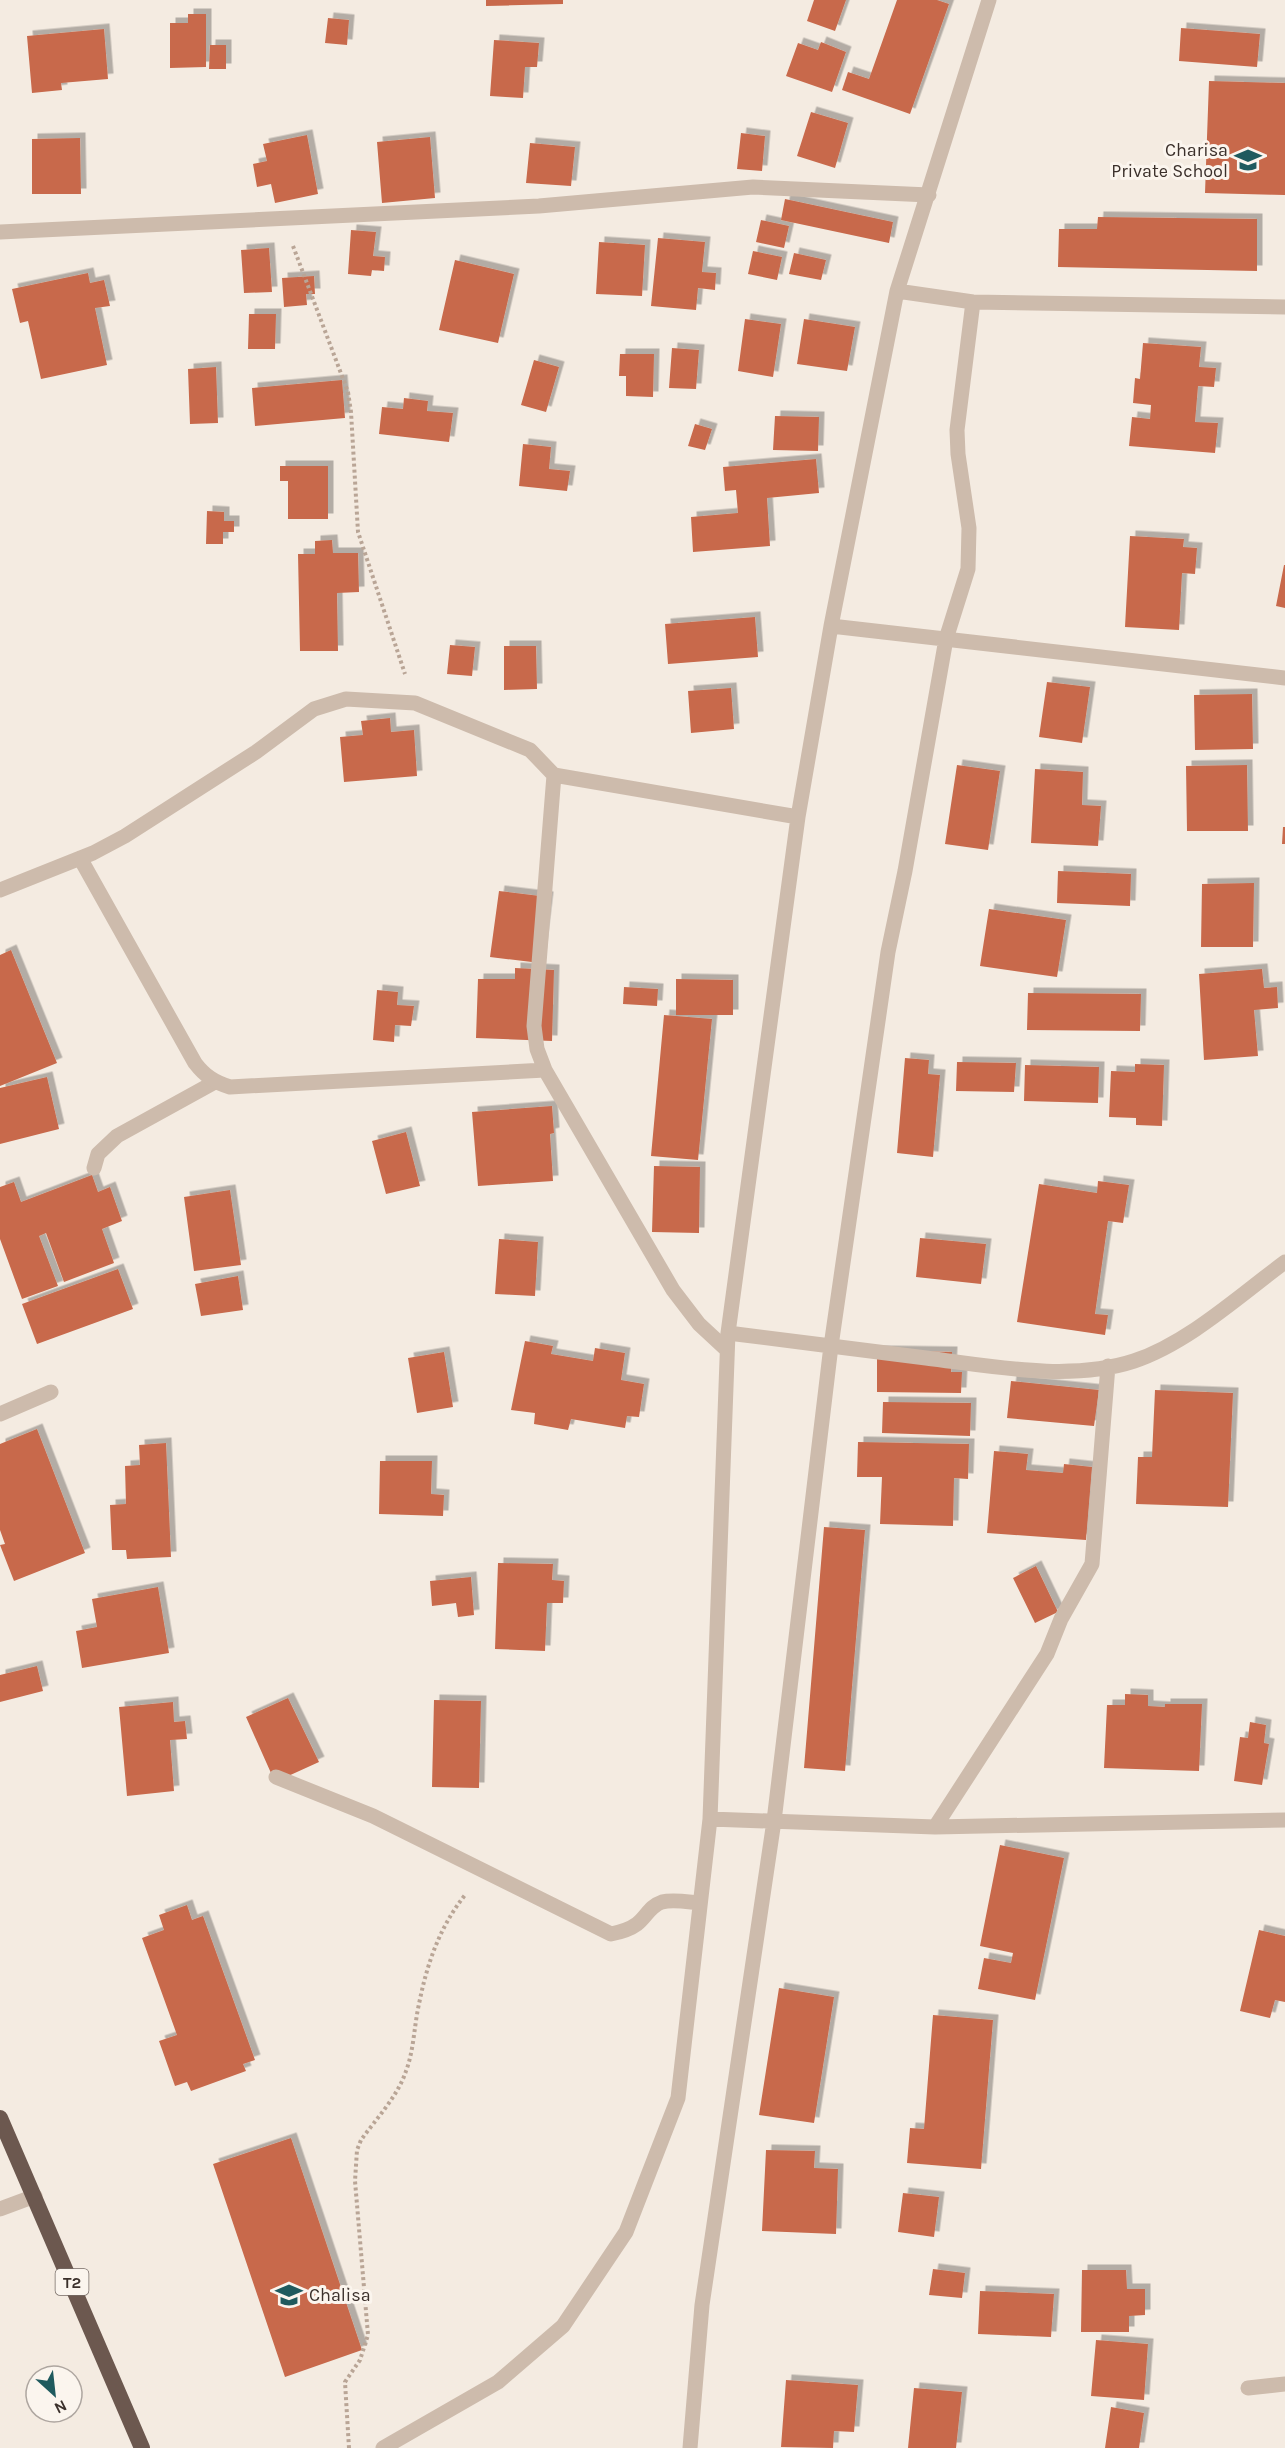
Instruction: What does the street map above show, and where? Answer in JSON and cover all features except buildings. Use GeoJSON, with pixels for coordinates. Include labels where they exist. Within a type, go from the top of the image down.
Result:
{"type":"FeatureCollection","features":[{"type":"Feature","properties":{"kind":"highway","name":"T2"},"geometry":{"type":"LineString","coordinates":[[0,2118],[142,2448]]}},
{"type":"Feature","properties":{"kind":"street"},"geometry":{"type":"LineString","coordinates":[[383,2448],[498,2382],[563,2326],[626,2232],[678,2098],[710,1819],[728,1333],[798,817],[831,626],[897,291],[989,0]]}},
{"type":"Feature","properties":{"kind":"street"},"geometry":{"type":"LineString","coordinates":[[0,232],[539,206],[753,187],[929,195]]}},
{"type":"Feature","properties":{"kind":"street"},"geometry":{"type":"LineString","coordinates":[[897,291],[974,302],[1285,307]]}},
{"type":"Feature","properties":{"kind":"street"},"geometry":{"type":"LineString","coordinates":[[690,2448],[702,2305],[774,1821],[831,1346],[888,952],[905,871],[946,639],[968,569],[969,528],[958,454],[957,430],[974,302]]}},
{"type":"Feature","properties":{"kind":"street"},"geometry":{"type":"LineString","coordinates":[[831,626],[1285,678]]}},
{"type":"Feature","properties":{"kind":"street"},"geometry":{"type":"LineString","coordinates":[[0,890],[80,858],[125,836],[256,752],[314,709],[346,699],[415,703],[530,750],[554,775],[798,817]]}},
{"type":"Feature","properties":{"kind":"street"},"geometry":{"type":"LineString","coordinates":[[554,775],[534,1026],[537,1049],[545,1070],[673,1290],[699,1324],[727,1350]]}},
{"type":"Feature","properties":{"kind":"street"},"geometry":{"type":"LineString","coordinates":[[80,858],[195,1063],[214,1082],[230,1087],[545,1070]]}},
{"type":"Feature","properties":{"kind":"street"},"geometry":{"type":"LineString","coordinates":[[94,1168],[98,1154],[117,1136],[214,1082]]}},
{"type":"Feature","properties":{"kind":"street"},"geometry":{"type":"LineString","coordinates":[[728,1333],[1002,1367],[1070,1371],[1133,1361],[1163,1348],[1187,1335],[1285,1262]]}},
{"type":"Feature","properties":{"kind":"street"},"geometry":{"type":"LineString","coordinates":[[935,1827],[1047,1654],[1061,1619],[1092,1564],[1108,1366]]}},
{"type":"Feature","properties":{"kind":"street"},"geometry":{"type":"LineString","coordinates":[[0,1414],[51,1392]]}},
{"type":"Feature","properties":{"kind":"street"},"geometry":{"type":"LineString","coordinates":[[276,1777],[373,1816],[611,1935],[630,1929],[639,1923],[653,1906],[660,1902],[700,1903]]}},
{"type":"Feature","properties":{"kind":"street"},"geometry":{"type":"LineString","coordinates":[[710,1819],[935,1827],[1285,1820]]}},
{"type":"Feature","properties":{"kind":"street"},"geometry":{"type":"LineString","coordinates":[[0,2209],[35,2196]]}},
{"type":"Feature","properties":{"kind":"street"},"geometry":{"type":"LineString","coordinates":[[1248,2388],[1285,2384]]}},
{"type":"Feature","properties":{"kind":"path"},"geometry":{"type":"LineString","coordinates":[[282,218],[348,392],[358,532],[415,703]]}},
{"type":"Feature","properties":{"kind":"path"},"geometry":{"type":"LineString","coordinates":[[349,2448],[345,2382],[360,2360],[368,2335],[355,2181],[357,2150],[361,2140],[405,2075],[410,2060],[419,2004],[434,1946],[442,1927],[484,1872]]}},
{"type":"Feature","properties":{"kind":"place","name":"Charisa Private School"},"geometry":{"type":"Point","coordinates":[1248,160]}},
{"type":"Feature","properties":{"kind":"place","name":"Chalisa"},"geometry":{"type":"Point","coordinates":[289,2295]}}]}
